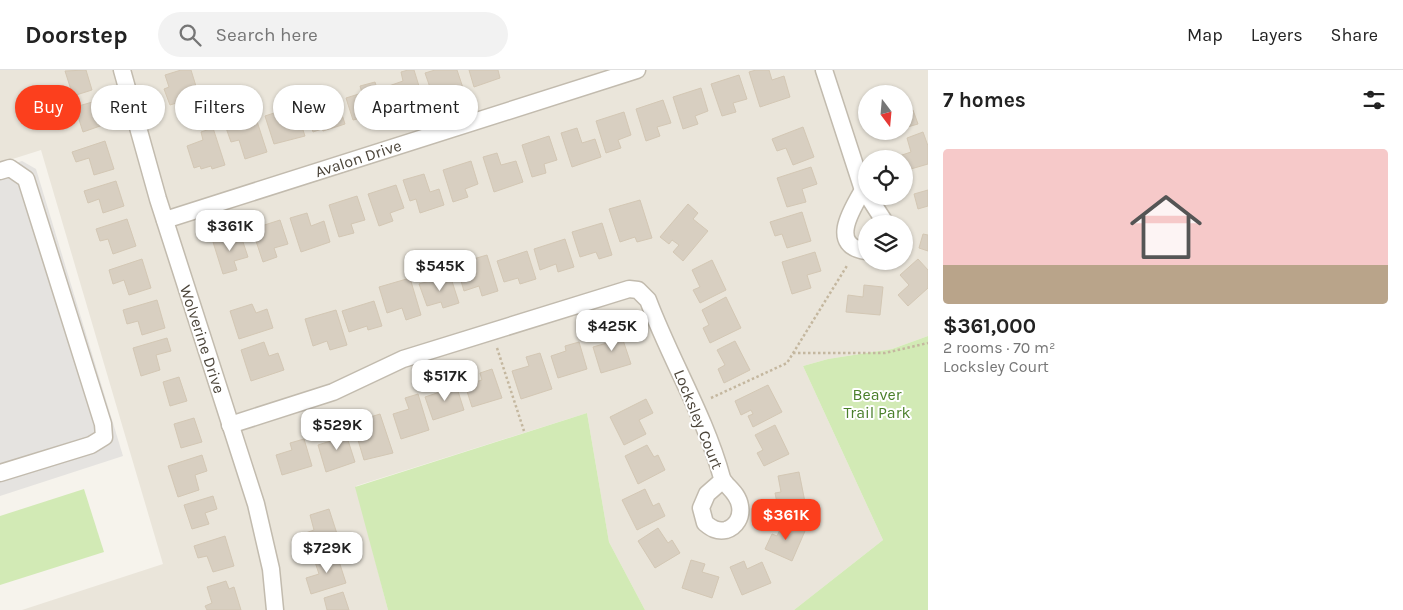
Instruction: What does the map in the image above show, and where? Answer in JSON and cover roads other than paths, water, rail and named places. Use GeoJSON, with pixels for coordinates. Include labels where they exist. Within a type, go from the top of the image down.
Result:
{"type":"FeatureCollection","features":[{"type":"Feature","properties":{"kind":"street","name":"Wolverine Drive"},"geometry":{"type":"LineString","coordinates":[[122,70],[165,220],[263,533],[271,569],[275,610]]}},
{"type":"Feature","properties":{"kind":"street","name":"Avalon Drive"},"geometry":{"type":"LineString","coordinates":[[165,220],[637,70]]}},
{"type":"Feature","properties":{"kind":"street"},"geometry":{"type":"LineString","coordinates":[[824,70],[858,170]]}},
{"type":"Feature","properties":{"kind":"street"},"geometry":{"type":"LineString","coordinates":[[0,171],[10,168],[26,179],[103,424],[104,437],[91,445],[0,473]]}},
{"type":"Feature","properties":{"kind":"street"},"geometry":{"type":"LineString","coordinates":[[858,205],[846,222],[845,229],[850,243],[858,250]]}},
{"type":"Feature","properties":{"kind":"street","name":"Locksley Court"},"geometry":{"type":"LineString","coordinates":[[230,425],[334,392],[403,359],[629,288],[638,290],[648,300],[711,440],[722,480]]}},
{"type":"Feature","properties":{"kind":"park label","name":"Beaver Trail Park"},"geometry":{"type":"Point","coordinates":[877,403]}}]}
